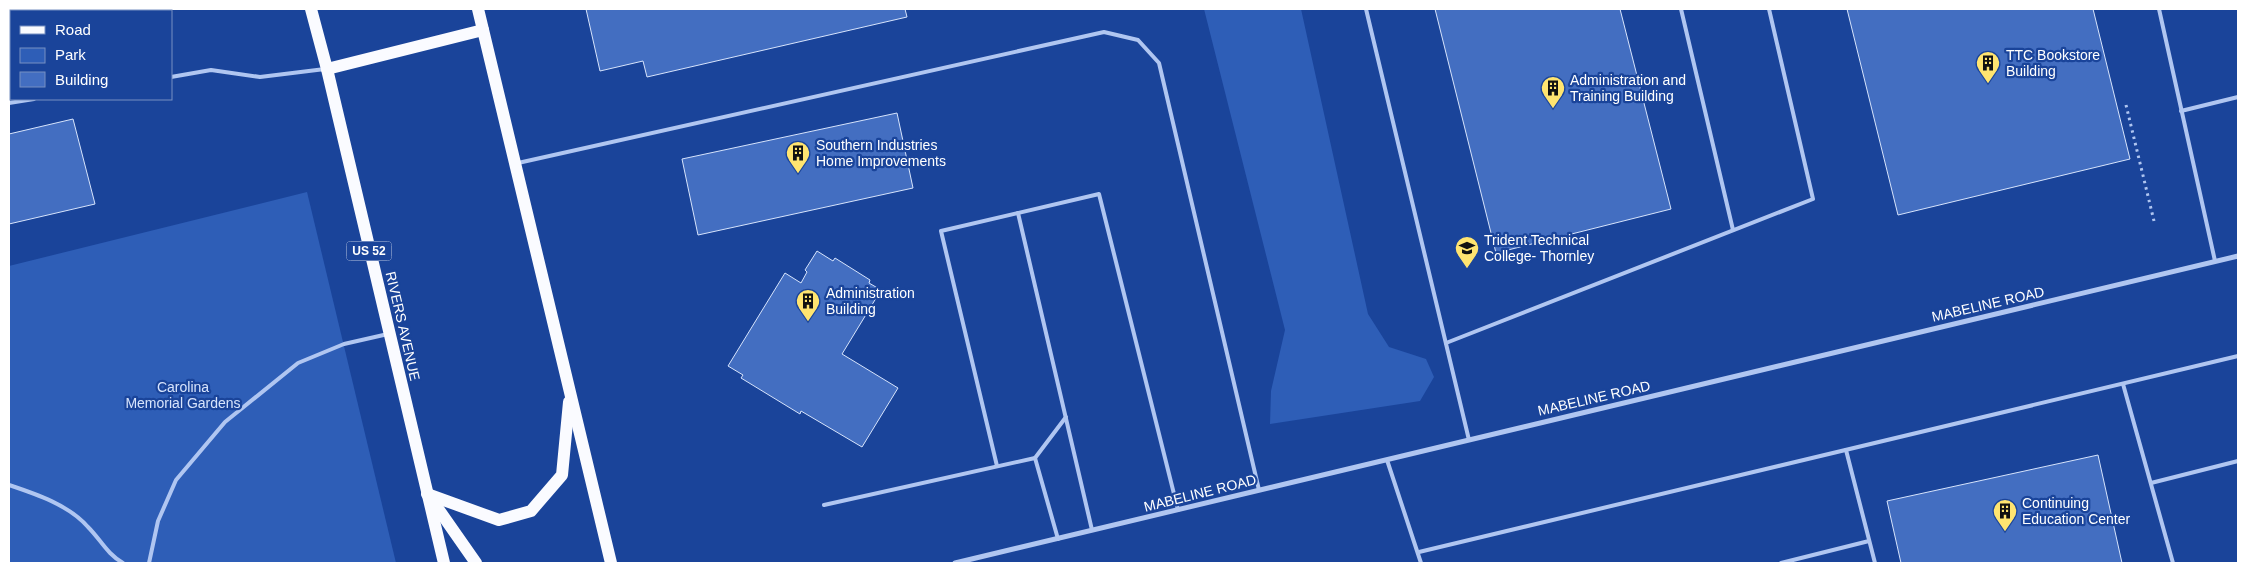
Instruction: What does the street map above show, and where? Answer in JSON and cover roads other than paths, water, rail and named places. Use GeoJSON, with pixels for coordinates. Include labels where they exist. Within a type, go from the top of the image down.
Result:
{"type":"FeatureCollection","features":[{"type":"Feature","properties":{"kind":"main road","name":"RIVERS AVENUE"},"geometry":{"type":"LineString","coordinates":[[311,9],[327,69],[444,563]]}},
{"type":"Feature","properties":{"kind":"main road"},"geometry":{"type":"LineString","coordinates":[[478,9],[611,563]]}},
{"type":"Feature","properties":{"kind":"main road"},"geometry":{"type":"LineString","coordinates":[[327,69],[483,30]]}},
{"type":"Feature","properties":{"kind":"main road"},"geometry":{"type":"LineString","coordinates":[[428,494],[500,520],[531,511],[562,475],[570,392]]}},
{"type":"Feature","properties":{"kind":"main road"},"geometry":{"type":"LineString","coordinates":[[428,494],[476,563]]}},
{"type":"Feature","properties":{"kind":"street","name":"MABELINE ROAD"},"geometry":{"type":"LineString","coordinates":[[955,563],[2238,256]]}},
{"type":"Feature","properties":{"kind":"lane"},"geometry":{"type":"LineString","coordinates":[[1366,9],[1469,440]]}},
{"type":"Feature","properties":{"kind":"lane"},"geometry":{"type":"LineString","coordinates":[[1681,9],[1733,230]]}},
{"type":"Feature","properties":{"kind":"lane"},"geometry":{"type":"LineString","coordinates":[[1446,343],[1814,199],[1769,9]]}},
{"type":"Feature","properties":{"kind":"lane"},"geometry":{"type":"LineString","coordinates":[[2159,9],[2215,261]]}},
{"type":"Feature","properties":{"kind":"lane"},"geometry":{"type":"LineString","coordinates":[[516,163],[1104,32],[1138,40],[1159,64],[1259,490]]}},
{"type":"Feature","properties":{"kind":"lane"},"geometry":{"type":"LineString","coordinates":[[172,77],[211,70],[260,77],[327,69]]}},
{"type":"Feature","properties":{"kind":"lane"},"geometry":{"type":"LineString","coordinates":[[2182,111],[2238,98]]}},
{"type":"Feature","properties":{"kind":"lane"},"geometry":{"type":"LineString","coordinates":[[9,103],[28,100]]}},
{"type":"Feature","properties":{"kind":"lane"},"geometry":{"type":"LineString","coordinates":[[998,466],[941,231],[1099,194],[1178,510]]}},
{"type":"Feature","properties":{"kind":"lane"},"geometry":{"type":"LineString","coordinates":[[1018,213],[1092,530]]}},
{"type":"Feature","properties":{"kind":"lane"},"geometry":{"type":"LineString","coordinates":[[149,563],[158,521],[176,480],[225,422],[298,363],[344,344],[389,334]]}},
{"type":"Feature","properties":{"kind":"lane"},"geometry":{"type":"LineString","coordinates":[[1418,552],[2238,356]]}},
{"type":"Feature","properties":{"kind":"lane"},"geometry":{"type":"LineString","coordinates":[[2123,384],[2173,563]]}},
{"type":"Feature","properties":{"kind":"lane"},"geometry":{"type":"LineString","coordinates":[[824,504],[1035,458],[1066,417]]}},
{"type":"Feature","properties":{"kind":"lane"},"geometry":{"type":"LineString","coordinates":[[1846,450],[1875,563]]}},
{"type":"Feature","properties":{"kind":"lane"},"geometry":{"type":"LineString","coordinates":[[1035,458],[1058,539]]}},
{"type":"Feature","properties":{"kind":"lane"},"geometry":{"type":"LineString","coordinates":[[1388,460],[1421,563]]}},
{"type":"Feature","properties":{"kind":"lane"},"geometry":{"type":"LineString","coordinates":[[2151,484],[2238,461]]}},
{"type":"Feature","properties":{"kind":"lane"},"geometry":{"type":"LineString","coordinates":[[9,485],[56,504],[87,526],[112,557],[123,563]]}},
{"type":"Feature","properties":{"kind":"lane"},"geometry":{"type":"LineString","coordinates":[[1781,563],[1869,541]]}},
{"type":"Feature","properties":{"kind":"place","name":"TTC Bookstore Building"},"geometry":{"type":"Point","coordinates":[1988,84]}},
{"type":"Feature","properties":{"kind":"place","name":"Administration and Training Building"},"geometry":{"type":"Point","coordinates":[1553,109]}},
{"type":"Feature","properties":{"kind":"place","name":"Southern Industries Home Improvements"},"geometry":{"type":"Point","coordinates":[798,174]}},
{"type":"Feature","properties":{"kind":"place","name":"Trident Technical College- Thornley"},"geometry":{"type":"Point","coordinates":[1467,269]}},
{"type":"Feature","properties":{"kind":"place","name":"Administration Building"},"geometry":{"type":"Point","coordinates":[808,322]}},
{"type":"Feature","properties":{"kind":"place","name":"Continuing Education Center"},"geometry":{"type":"Point","coordinates":[2005,532]}},
{"type":"Feature","properties":{"kind":"park label","name":"Carolina Memorial Gardens"},"geometry":{"type":"Point","coordinates":[183,396]}}]}
